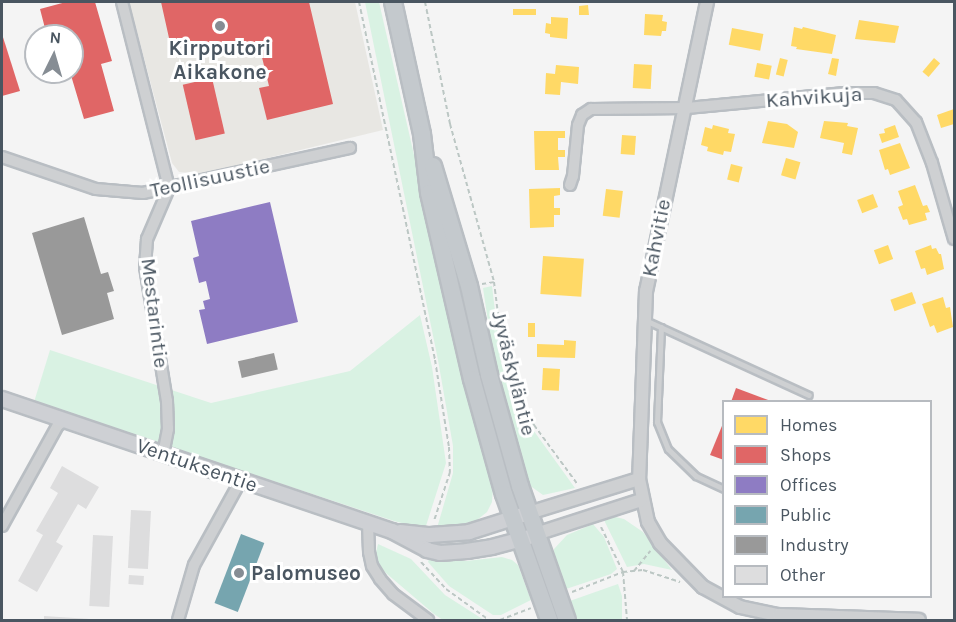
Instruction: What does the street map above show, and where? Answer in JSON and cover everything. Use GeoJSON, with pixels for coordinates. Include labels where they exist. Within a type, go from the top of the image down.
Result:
{"type":"FeatureCollection","features":[{"type":"Feature","properties":{"kind":"highway","name":"Jyväskyläntie"},"geometry":{"type":"LineString","coordinates":[[393,2],[422,134],[460,255],[489,375],[529,513],[567,621]]}},
{"type":"Feature","properties":{"kind":"highway","name":"Jyväskyläntie"},"geometry":{"type":"LineString","coordinates":[[422,134],[429,193],[472,379],[512,518],[549,621]]}},
{"type":"Feature","properties":{"kind":"main road","name":"Ventuksentie"},"geometry":{"type":"LineString","coordinates":[[2,399],[392,531],[440,553],[467,551],[536,534]]}},
{"type":"Feature","properties":{"kind":"main road","name":"Ventuksentie"},"geometry":{"type":"LineString","coordinates":[[392,531],[430,535],[469,532],[529,513]]}},
{"type":"Feature","properties":{"kind":"street"},"geometry":{"type":"LineString","coordinates":[[122,2],[169,188]]}},
{"type":"Feature","properties":{"kind":"street","name":"Kahvitie"},"geometry":{"type":"LineString","coordinates":[[707,2],[687,108],[667,183],[646,291],[639,479],[641,500],[648,522],[662,546],[703,587],[722,597]]}},
{"type":"Feature","properties":{"kind":"street","name":"Kahvikuja"},"geometry":{"type":"LineString","coordinates":[[570,185],[578,125],[586,111],[687,108],[847,93],[887,96],[901,105],[916,122],[932,163],[954,239]]}},
{"type":"Feature","properties":{"kind":"street","name":"Teollisuustie"},"geometry":{"type":"LineString","coordinates":[[2,157],[96,189],[143,193],[350,148]]}},
{"type":"Feature","properties":{"kind":"street","name":"Mestarintie"},"geometry":{"type":"LineString","coordinates":[[163,453],[168,429],[167,401],[145,267],[147,239],[169,188]]}},
{"type":"Feature","properties":{"kind":"street"},"geometry":{"type":"LineString","coordinates":[[2,526],[58,425],[64,421]]}},
{"type":"Feature","properties":{"kind":"street"},"geometry":{"type":"LineString","coordinates":[[529,513],[639,479]]}},
{"type":"Feature","properties":{"kind":"street"},"geometry":{"type":"LineString","coordinates":[[178,621],[194,565],[241,480]]}},
{"type":"Feature","properties":{"kind":"street"},"geometry":{"type":"LineString","coordinates":[[536,534],[641,500]]}},
{"type":"Feature","properties":{"kind":"street"},"geometry":{"type":"LineString","coordinates":[[368,523],[372,566],[393,594],[428,621]]}},
{"type":"Feature","properties":{"kind":"street","name":"Kahvitie"},"geometry":{"type":"LineString","coordinates":[[723,598],[740,607],[779,615],[919,621]]}},
{"type":"Feature","properties":{"kind":"lane"},"geometry":{"type":"LineString","coordinates":[[644,319],[809,395]]}},
{"type":"Feature","properties":{"kind":"lane"},"geometry":{"type":"LineString","coordinates":[[661,327],[657,422],[668,449],[696,476],[722,489]]}},
{"type":"Feature","properties":{"kind":"lane"},"geometry":{"type":"LineString","coordinates":[[642,427],[657,422]]}},
{"type":"Feature","properties":{"kind":"path"},"geometry":{"type":"LineString","coordinates":[[359,2],[435,360],[449,447],[450,472],[430,535]]}},
{"type":"Feature","properties":{"kind":"path"},"geometry":{"type":"LineString","coordinates":[[425,2],[450,124],[494,282],[504,362],[518,396],[534,425],[585,496]]}},
{"type":"Feature","properties":{"kind":"path"},"geometry":{"type":"LineString","coordinates":[[595,515],[623,572],[627,621]]}},
{"type":"Feature","properties":{"kind":"path"},"geometry":{"type":"LineString","coordinates":[[633,571],[651,550],[662,546]]}},
{"type":"Feature","properties":{"kind":"path"},"geometry":{"type":"LineString","coordinates":[[427,549],[420,560],[430,573],[461,601],[489,621]]}},
{"type":"Feature","properties":{"kind":"path"},"geometry":{"type":"LineString","coordinates":[[567,594],[623,572],[642,570],[686,585],[703,587]]}},
{"type":"Feature","properties":{"kind":"path"},"geometry":{"type":"LineString","coordinates":[[500,621],[533,608]]}},
{"type":"Feature","properties":{"kind":"shaded area"},"geometry":{"type":"Polygon","coordinates":[[[129,2],[355,2],[383,130],[202,174],[179,172],[172,163],[129,2]]]}},
{"type":"Feature","properties":{"kind":"green space"},"geometry":{"type":"Polygon","coordinates":[[[365,2],[379,2],[477,430],[493,487],[492,502],[487,512],[477,520],[459,525],[437,528],[453,473],[453,446],[438,360],[365,2]]]}},
{"type":"Feature","properties":{"kind":"green space"},"geometry":{"type":"Polygon","coordinates":[[[492,286],[501,361],[507,382],[531,427],[575,488],[543,495],[529,485],[496,375],[483,288],[492,286]]]}},
{"type":"Feature","properties":{"kind":"green space"},"geometry":{"type":"Polygon","coordinates":[[[420,315],[432,367],[446,463],[425,529],[394,521],[34,402],[50,350],[211,403],[350,371],[420,315]]]}},
{"type":"Feature","properties":{"kind":"green space"},"geometry":{"type":"Polygon","coordinates":[[[611,516],[624,519],[643,532],[672,570],[644,564],[627,567],[604,520],[611,516]]]}},
{"type":"Feature","properties":{"kind":"green space"},"geometry":{"type":"Polygon","coordinates":[[[593,524],[604,537],[617,569],[611,574],[563,590],[554,558],[554,549],[567,535],[593,524]]]}},
{"type":"Feature","properties":{"kind":"green space"},"geometry":{"type":"Polygon","coordinates":[[[378,544],[411,559],[445,595],[484,620],[443,620],[434,614],[380,568],[375,557],[378,544]]]}},
{"type":"Feature","properties":{"kind":"green space"},"geometry":{"type":"Polygon","coordinates":[[[430,555],[466,561],[502,557],[512,560],[518,565],[531,600],[501,615],[493,615],[449,586],[428,562],[430,555]]]}},
{"type":"Feature","properties":{"kind":"green space"},"geometry":{"type":"Polygon","coordinates":[[[618,584],[622,596],[622,620],[576,620],[567,602],[618,584]]]}},
{"type":"Feature","properties":{"kind":"building: Homes"},"geometry":{"type":"Polygon","coordinates":[[[588,5],[589,15],[579,15],[579,6],[588,5]]]}},
{"type":"Feature","properties":{"kind":"building: Homes"},"geometry":{"type":"Polygon","coordinates":[[[513,9],[536,9],[536,15],[513,15],[513,9]]]}},
{"type":"Feature","properties":{"kind":"building: Homes"},"geometry":{"type":"Polygon","coordinates":[[[645,14],[663,15],[662,21],[667,22],[666,31],[662,31],[661,36],[644,35],[645,14]]]}},
{"type":"Feature","properties":{"kind":"building: Homes"},"geometry":{"type":"Polygon","coordinates":[[[551,17],[568,18],[567,39],[550,37],[550,34],[545,33],[546,23],[551,24],[551,17]]]}},
{"type":"Feature","properties":{"kind":"building: Homes"},"geometry":{"type":"Polygon","coordinates":[[[859,20],[899,26],[895,43],[855,39],[859,20]]]}},
{"type":"Feature","properties":{"kind":"building: Homes"},"geometry":{"type":"Polygon","coordinates":[[[794,27],[836,35],[832,54],[796,49],[797,47],[791,46],[794,27]]]}},
{"type":"Feature","properties":{"kind":"building: Homes"},"geometry":{"type":"Polygon","coordinates":[[[732,28],[763,34],[760,51],[729,45],[732,28]]]}},
{"type":"Feature","properties":{"kind":"building: Homes"},"geometry":{"type":"Polygon","coordinates":[[[780,58],[788,60],[784,76],[776,74],[780,58]]]}},
{"type":"Feature","properties":{"kind":"building: Homes"},"geometry":{"type":"Polygon","coordinates":[[[832,58],[839,59],[836,76],[828,74],[832,58]]]}},
{"type":"Feature","properties":{"kind":"building: Homes"},"geometry":{"type":"Polygon","coordinates":[[[934,58],[940,63],[929,77],[922,72],[934,58]]]}},
{"type":"Feature","properties":{"kind":"building: Homes"},"geometry":{"type":"Polygon","coordinates":[[[757,63],[772,66],[769,80],[754,77],[757,63]]]}},
{"type":"Feature","properties":{"kind":"building: Homes"},"geometry":{"type":"Polygon","coordinates":[[[634,64],[652,65],[651,89],[633,88],[634,64]]]}},
{"type":"Feature","properties":{"kind":"building: Homes"},"geometry":{"type":"Polygon","coordinates":[[[556,65],[579,67],[578,84],[561,82],[560,95],[545,94],[546,73],[555,74],[556,65]]]}},
{"type":"Feature","properties":{"kind":"building: Homes"},"geometry":{"type":"Polygon","coordinates":[[[954,109],[954,124],[941,128],[937,115],[954,109]]]}},
{"type":"Feature","properties":{"kind":"building: Homes"},"geometry":{"type":"Polygon","coordinates":[[[768,121],[787,124],[798,132],[794,148],[762,143],[768,121]]]}},
{"type":"Feature","properties":{"kind":"building: Homes"},"geometry":{"type":"Polygon","coordinates":[[[824,121],[848,123],[847,126],[858,128],[852,155],[842,153],[844,143],[820,138],[824,121]]]}},
{"type":"Feature","properties":{"kind":"building: Homes"},"geometry":{"type":"Polygon","coordinates":[[[713,125],[729,129],[728,133],[735,134],[731,152],[724,151],[723,155],[707,151],[708,147],[701,145],[705,127],[712,129],[713,125]]]}},
{"type":"Feature","properties":{"kind":"building: Homes"},"geometry":{"type":"Polygon","coordinates":[[[895,125],[899,137],[882,143],[879,134],[885,133],[884,129],[895,125]]]}},
{"type":"Feature","properties":{"kind":"building: Homes"},"geometry":{"type":"Polygon","coordinates":[[[534,131],[565,131],[565,138],[558,138],[558,150],[565,150],[565,157],[558,157],[559,170],[535,170],[534,131]]]}},
{"type":"Feature","properties":{"kind":"building: Homes"},"geometry":{"type":"Polygon","coordinates":[[[622,135],[636,136],[635,155],[621,154],[622,135]]]}},
{"type":"Feature","properties":{"kind":"building: Homes"},"geometry":{"type":"Polygon","coordinates":[[[900,143],[910,168],[890,175],[888,169],[885,170],[879,150],[900,143]]]}},
{"type":"Feature","properties":{"kind":"building: Homes"},"geometry":{"type":"Polygon","coordinates":[[[786,158],[800,162],[795,179],[781,175],[786,158]]]}},
{"type":"Feature","properties":{"kind":"building: Homes"},"geometry":{"type":"Polygon","coordinates":[[[731,164],[743,167],[739,182],[727,180],[731,164]]]}},
{"type":"Feature","properties":{"kind":"building: Homes"},"geometry":{"type":"Polygon","coordinates":[[[915,185],[923,206],[927,205],[930,212],[925,213],[927,220],[909,225],[907,219],[903,220],[898,207],[903,205],[898,191],[915,185]]]}},
{"type":"Feature","properties":{"kind":"building: Homes"},"geometry":{"type":"Polygon","coordinates":[[[560,188],[560,195],[554,196],[554,208],[560,208],[560,215],[554,215],[554,227],[530,228],[529,189],[560,188]]]}},
{"type":"Feature","properties":{"kind":"building: Homes"},"geometry":{"type":"Polygon","coordinates":[[[606,189],[623,191],[620,218],[603,216],[606,189]]]}},
{"type":"Feature","properties":{"kind":"building: Homes"},"geometry":{"type":"Polygon","coordinates":[[[873,194],[878,207],[862,213],[857,200],[873,194]]]}},
{"type":"Feature","properties":{"kind":"building: Homes"},"geometry":{"type":"Polygon","coordinates":[[[888,245],[893,259],[879,264],[874,250],[888,245]]]}},
{"type":"Feature","properties":{"kind":"building: Homes"},"geometry":{"type":"Polygon","coordinates":[[[931,245],[932,249],[936,248],[941,254],[944,269],[927,275],[925,268],[921,269],[915,251],[931,245]]]}},
{"type":"Feature","properties":{"kind":"building: Homes"},"geometry":{"type":"Polygon","coordinates":[[[543,256],[584,259],[581,297],[540,294],[543,256]]]}},
{"type":"Feature","properties":{"kind":"building: Homes"},"geometry":{"type":"Polygon","coordinates":[[[912,292],[916,303],[894,311],[890,300],[912,292]]]}},
{"type":"Feature","properties":{"kind":"building: Homes"},"geometry":{"type":"Polygon","coordinates":[[[943,297],[946,308],[950,307],[953,327],[937,333],[934,325],[930,327],[922,304],[943,297]]]}},
{"type":"Feature","properties":{"kind":"building: Homes"},"geometry":{"type":"Polygon","coordinates":[[[528,323],[535,323],[535,337],[528,337],[528,323]]]}},
{"type":"Feature","properties":{"kind":"building: Homes"},"geometry":{"type":"Polygon","coordinates":[[[564,340],[576,341],[575,358],[537,357],[537,344],[564,345],[564,340]]]}},
{"type":"Feature","properties":{"kind":"building: Homes"},"geometry":{"type":"Polygon","coordinates":[[[543,368],[560,369],[559,391],[542,390],[543,368]]]}},
{"type":"Feature","properties":{"kind":"building: Shops"},"geometry":{"type":"Polygon","coordinates":[[[66,2],[95,2],[112,61],[101,64],[114,111],[84,119],[74,84],[84,84],[84,24],[44,24],[40,9],[66,2]]]}},
{"type":"Feature","properties":{"kind":"building: Shops"},"geometry":{"type":"Polygon","coordinates":[[[161,2],[309,2],[333,104],[267,120],[259,88],[269,86],[258,41],[202,55],[199,41],[171,47],[161,2]]]}},
{"type":"Feature","properties":{"kind":"building: Shops"},"geometry":{"type":"Polygon","coordinates":[[[2,34],[20,91],[2,96],[2,34]]]}},
{"type":"Feature","properties":{"kind":"building: Shops"},"geometry":{"type":"Polygon","coordinates":[[[212,78],[225,134],[196,140],[183,85],[212,78]]]}},
{"type":"Feature","properties":{"kind":"building: Shops"},"geometry":{"type":"Polygon","coordinates":[[[736,388],[768,400],[732,400],[736,388]]]}},
{"type":"Feature","properties":{"kind":"building: Shops"},"geometry":{"type":"Polygon","coordinates":[[[722,426],[722,459],[710,455],[722,426]]]}},
{"type":"Feature","properties":{"kind":"building: Offices"},"geometry":{"type":"Polygon","coordinates":[[[270,202],[298,322],[207,344],[199,310],[205,309],[203,301],[210,299],[206,281],[199,283],[193,258],[199,256],[191,221],[270,202]]]}},
{"type":"Feature","properties":{"kind":"building: Public","name":"Palomuseo"},"geometry":{"type":"Polygon","coordinates":[[[241,534],[264,543],[238,612],[214,603],[241,534]]]}},
{"type":"Feature","properties":{"kind":"building: Industry"},"geometry":{"type":"Polygon","coordinates":[[[84,217],[101,274],[108,272],[114,291],[107,293],[114,319],[62,335],[32,233],[84,217]]]}},
{"type":"Feature","properties":{"kind":"building: Industry"},"geometry":{"type":"Polygon","coordinates":[[[274,353],[278,370],[242,378],[238,361],[274,353]]]}},
{"type":"Feature","properties":{"kind":"building: Other"},"geometry":{"type":"Polygon","coordinates":[[[62,466],[99,487],[86,509],[78,504],[56,542],[63,546],[37,592],[18,581],[43,535],[36,531],[58,493],[50,488],[62,466]]]}},
{"type":"Feature","properties":{"kind":"building: Other"},"geometry":{"type":"Polygon","coordinates":[[[131,510],[151,511],[148,569],[128,568],[131,510]]]}},
{"type":"Feature","properties":{"kind":"building: Other"},"geometry":{"type":"Polygon","coordinates":[[[93,535],[113,536],[109,607],[89,606],[93,535]]]}},
{"type":"Feature","properties":{"kind":"building: Other"},"geometry":{"type":"Polygon","coordinates":[[[129,575],[144,576],[143,585],[128,584],[129,575]]]}},
{"type":"Feature","properties":{"kind":"building: Other"},"geometry":{"type":"Polygon","coordinates":[[[44,616],[90,619],[90,620],[44,620],[44,616]]]}},
{"type":"Feature","properties":{"kind":"place","name":"Kirpputori Aikakone"},"geometry":{"type":"Point","coordinates":[220,26]}},
{"type":"Feature","properties":{"kind":"place","name":"Palomuseo"},"geometry":{"type":"Point","coordinates":[239,573]}}]}
